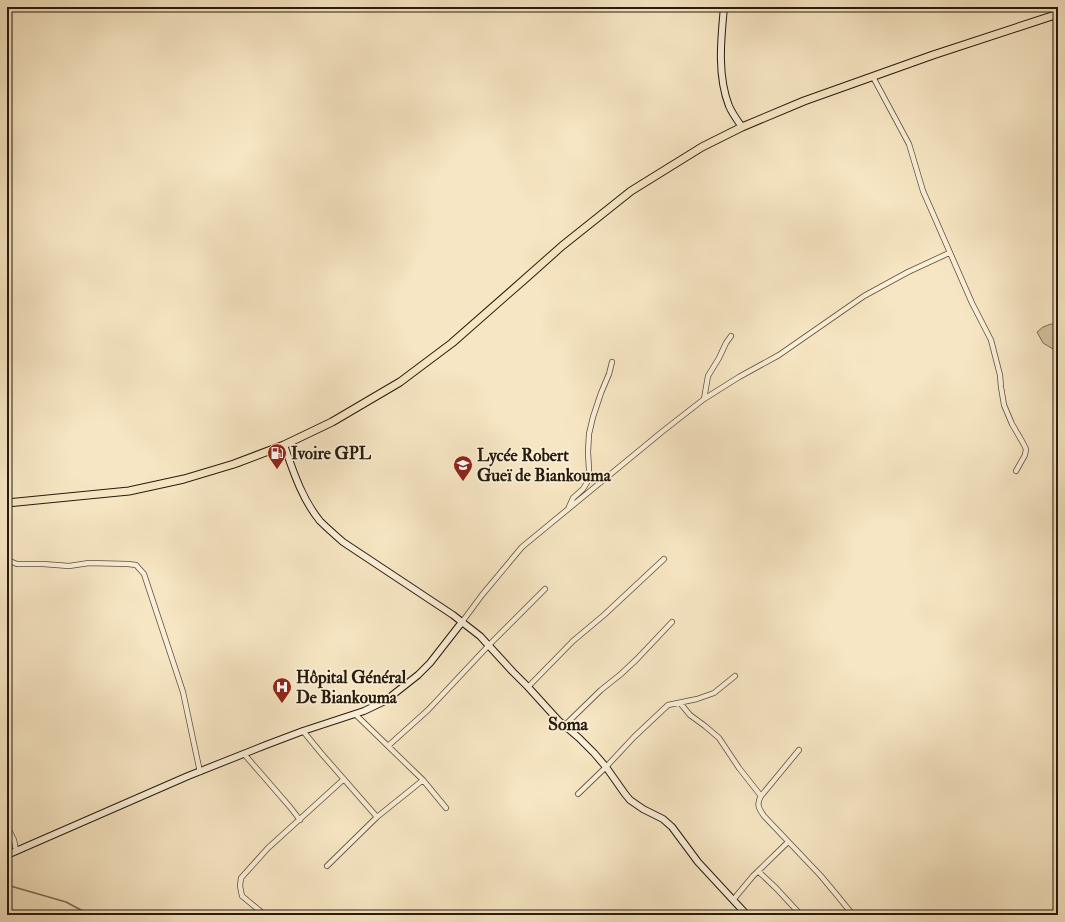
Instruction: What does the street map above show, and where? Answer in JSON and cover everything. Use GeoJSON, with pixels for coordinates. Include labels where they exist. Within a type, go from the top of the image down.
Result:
{"type":"FeatureCollection","features":[{"type":"Feature","properties":{"kind":"main road"},"geometry":{"type":"LineString","coordinates":[[7,503],[129,491],[192,477],[234,464],[284,445],[332,422],[400,382],[452,343],[562,246],[632,191],[702,147],[742,127],[804,101],[933,55],[1058,14]]}},
{"type":"Feature","properties":{"kind":"street"},"geometry":{"type":"LineString","coordinates":[[724,7],[722,34],[723,80],[729,107],[742,127]]}},
{"type":"Feature","properties":{"kind":"street"},"geometry":{"type":"LineString","coordinates":[[872,77],[909,144],[923,191],[949,253],[991,340],[1000,375],[1004,405],[1012,424],[1026,449],[1025,455],[1016,471]]}},
{"type":"Feature","properties":{"kind":"street"},"geometry":{"type":"LineString","coordinates":[[7,855],[244,754],[303,731],[355,714],[385,701],[418,675],[430,663],[510,560],[522,548],[663,431],[704,399],[739,377],[779,355],[864,296],[908,272],[949,253]]}},
{"type":"Feature","properties":{"kind":"street"},"geometry":{"type":"LineString","coordinates":[[704,399],[708,376],[731,336]]}},
{"type":"Feature","properties":{"kind":"street"},"geometry":{"type":"LineString","coordinates":[[568,509],[573,498],[583,489],[588,481],[589,434],[593,417],[612,362]]}},
{"type":"Feature","properties":{"kind":"street"},"geometry":{"type":"LineString","coordinates":[[284,445],[293,473],[301,489],[315,514],[328,529],[343,542],[441,607],[480,636],[564,726],[579,738],[606,767],[630,800],[643,809],[663,819],[672,827],[698,862],[747,915]]}},
{"type":"Feature","properties":{"kind":"street"},"geometry":{"type":"LineString","coordinates":[[528,687],[573,642],[664,559]]}},
{"type":"Feature","properties":{"kind":"street"},"geometry":{"type":"LineString","coordinates":[[7,560],[17,564],[69,566],[89,563],[136,565],[144,574],[183,692],[200,772]]}},
{"type":"Feature","properties":{"kind":"street"},"geometry":{"type":"LineString","coordinates":[[388,746],[428,710],[545,589]]}},
{"type":"Feature","properties":{"kind":"street"},"geometry":{"type":"LineString","coordinates":[[564,726],[601,690],[637,659],[672,622]]}},
{"type":"Feature","properties":{"kind":"street"},"geometry":{"type":"LineString","coordinates":[[578,794],[665,708],[672,704],[697,699],[714,693],[735,676]]}},
{"type":"Feature","properties":{"kind":"street"},"geometry":{"type":"LineString","coordinates":[[680,703],[690,715],[706,726],[719,738],[739,768],[761,796]]}},
{"type":"Feature","properties":{"kind":"street"},"geometry":{"type":"LineString","coordinates":[[355,714],[423,780],[446,808]]}},
{"type":"Feature","properties":{"kind":"street"},"geometry":{"type":"LineString","coordinates":[[303,731],[320,753],[377,817]]}},
{"type":"Feature","properties":{"kind":"street"},"geometry":{"type":"LineString","coordinates":[[799,750],[759,799],[758,805],[760,812],[831,888],[853,915]]}},
{"type":"Feature","properties":{"kind":"street"},"geometry":{"type":"LineString","coordinates":[[244,754],[300,820]]}},
{"type":"Feature","properties":{"kind":"street"},"geometry":{"type":"LineString","coordinates":[[265,915],[242,896],[240,878],[268,848],[344,779]]}},
{"type":"Feature","properties":{"kind":"street"},"geometry":{"type":"LineString","coordinates":[[327,866],[377,817],[423,780]]}},
{"type":"Feature","properties":{"kind":"street"},"geometry":{"type":"LineString","coordinates":[[7,826],[14,840],[16,850]]}},
{"type":"Feature","properties":{"kind":"street"},"geometry":{"type":"LineString","coordinates":[[732,900],[746,883],[788,842]]}},
{"type":"Feature","properties":{"kind":"street"},"geometry":{"type":"LineString","coordinates":[[758,871],[801,915]]}},
{"type":"Feature","properties":{"kind":"shaded area"},"geometry":{"type":"Polygon","coordinates":[[[1051,324],[1058,325],[1058,352],[1043,343],[1037,332],[1043,327],[1051,324]]]}},
{"type":"Feature","properties":{"kind":"waterway"},"geometry":{"type":"LineString","coordinates":[[7,885],[66,902],[81,910],[90,913],[99,913],[101,915]]}},
{"type":"Feature","properties":{"kind":"place","name":"Ivoire GPL"},"geometry":{"type":"Point","coordinates":[277,470]}},
{"type":"Feature","properties":{"kind":"place","name":"Lycée Robert Gueï de Biankouma"},"geometry":{"type":"Point","coordinates":[463,482]}},
{"type":"Feature","properties":{"kind":"place","name":"Hôpital Général De Biankouma"},"geometry":{"type":"Point","coordinates":[282,704]}},
{"type":"Feature","properties":{"kind":"district","name":"Soma"},"geometry":{"type":"Point","coordinates":[568,724]}}]}
